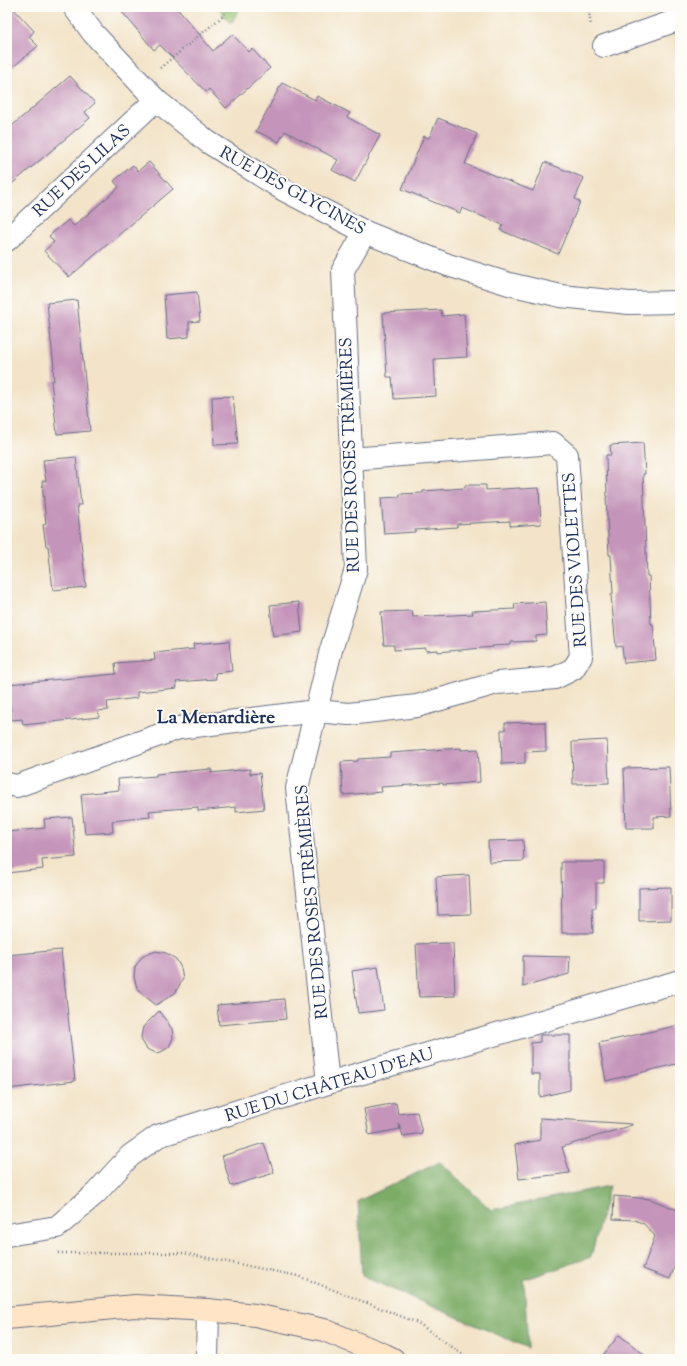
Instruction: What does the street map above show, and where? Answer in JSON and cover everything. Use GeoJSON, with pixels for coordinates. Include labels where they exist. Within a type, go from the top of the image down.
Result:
{"type":"FeatureCollection","features":[{"type":"Feature","properties":{"kind":"street","name":"RUE DES GLYCINES"},"geometry":{"type":"LineString","coordinates":[[74,7],[93,34],[156,100],[208,142],[284,190],[365,232],[448,265],[509,284],[561,296],[629,303],[680,302]]}},
{"type":"Feature","properties":{"kind":"street"},"geometry":{"type":"LineString","coordinates":[[604,46],[680,19]]}},
{"type":"Feature","properties":{"kind":"street","name":"RUE DES LILAS"},"geometry":{"type":"LineString","coordinates":[[7,240],[156,100]]}},
{"type":"Feature","properties":{"kind":"street","name":"RUE DES ROSES TRÉMIÈRES"},"geometry":{"type":"LineString","coordinates":[[328,1083],[297,788],[331,650],[356,569],[343,270],[365,232]]}},
{"type":"Feature","properties":{"kind":"street","name":"RUE DES VIOLETTES"},"geometry":{"type":"LineString","coordinates":[[316,710],[349,714],[418,706],[497,683],[555,678],[573,669],[581,657],[567,455],[552,443],[351,459]]}},
{"type":"Feature","properties":{"kind":"street"},"geometry":{"type":"LineString","coordinates":[[7,784],[17,786],[179,728],[316,710]]}},
{"type":"Feature","properties":{"kind":"street","name":"RUE DU CHÂTEAU D'EAU"},"geometry":{"type":"LineString","coordinates":[[7,1235],[57,1227],[96,1193],[130,1156],[158,1136],[328,1083],[680,981]]}},
{"type":"Feature","properties":{"kind":"street"},"geometry":{"type":"LineString","coordinates":[[7,1318],[135,1306],[208,1310],[255,1315],[324,1330],[392,1359]]}},
{"type":"Feature","properties":{"kind":"street"},"geometry":{"type":"LineString","coordinates":[[207,1359],[208,1310]]}},
{"type":"Feature","properties":{"kind":"path"},"geometry":{"type":"LineString","coordinates":[[134,77],[153,74],[224,15],[228,7]]}},
{"type":"Feature","properties":{"kind":"path"},"geometry":{"type":"LineString","coordinates":[[54,1254],[183,1252],[298,1276],[418,1323],[469,1359]]}},
{"type":"Feature","properties":{"kind":"green space"},"geometry":{"type":"Polygon","coordinates":[[[218,7],[240,7],[231,24],[218,7]]]}},
{"type":"Feature","properties":{"kind":"green space"},"geometry":{"type":"Polygon","coordinates":[[[440,1162],[491,1210],[609,1186],[591,1257],[524,1280],[528,1348],[362,1276],[358,1201],[440,1162]]]}},
{"type":"Feature","properties":{"kind":"building"},"geometry":{"type":"Polygon","coordinates":[[[7,7],[12,7],[34,31],[29,37],[38,46],[7,72],[7,7]]]}},
{"type":"Feature","properties":{"kind":"building"},"geometry":{"type":"Polygon","coordinates":[[[118,7],[176,7],[213,51],[232,34],[249,52],[252,49],[270,68],[226,108],[209,89],[206,92],[160,45],[154,50],[118,7]]]}},
{"type":"Feature","properties":{"kind":"building"},"geometry":{"type":"Polygon","coordinates":[[[70,76],[95,103],[85,112],[90,118],[7,188],[7,130],[70,76]]]}},
{"type":"Feature","properties":{"kind":"building"},"geometry":{"type":"Polygon","coordinates":[[[282,83],[315,100],[317,96],[350,113],[347,117],[380,135],[355,182],[332,170],[338,160],[285,131],[279,142],[256,131],[282,83]]]}},
{"type":"Feature","properties":{"kind":"building"},"geometry":{"type":"Polygon","coordinates":[[[438,118],[477,134],[465,164],[533,191],[545,162],[584,178],[575,199],[580,202],[558,254],[500,230],[503,225],[462,208],[460,213],[402,189],[424,136],[429,138],[438,118]]]}},
{"type":"Feature","properties":{"kind":"building"},"geometry":{"type":"Polygon","coordinates":[[[149,162],[173,189],[69,277],[44,251],[54,242],[49,236],[68,220],[74,226],[119,187],[114,181],[133,165],[138,171],[149,162]]]}},
{"type":"Feature","properties":{"kind":"building"},"geometry":{"type":"Polygon","coordinates":[[[197,292],[200,321],[189,322],[189,337],[167,339],[164,295],[197,292]]]}},
{"type":"Feature","properties":{"kind":"building"},"geometry":{"type":"Polygon","coordinates":[[[77,300],[90,431],[57,434],[51,381],[54,381],[54,368],[47,303],[77,300]]]}},
{"type":"Feature","properties":{"kind":"building"},"geometry":{"type":"Polygon","coordinates":[[[441,310],[442,316],[464,314],[467,357],[434,359],[436,396],[394,399],[392,377],[387,377],[383,313],[441,310]]]}},
{"type":"Feature","properties":{"kind":"building"},"geometry":{"type":"Polygon","coordinates":[[[233,396],[238,444],[214,445],[212,397],[233,396]]]}},
{"type":"Feature","properties":{"kind":"building"},"geometry":{"type":"Polygon","coordinates":[[[643,443],[647,576],[649,576],[651,624],[653,624],[656,660],[624,663],[622,646],[616,647],[611,595],[613,594],[606,497],[606,455],[611,455],[610,445],[643,443]]]}},
{"type":"Feature","properties":{"kind":"building"},"geometry":{"type":"Polygon","coordinates":[[[76,457],[81,505],[77,505],[86,587],[53,590],[48,546],[46,546],[43,525],[46,524],[42,481],[46,481],[43,460],[76,457]]]}},
{"type":"Feature","properties":{"kind":"building"},"geometry":{"type":"Polygon","coordinates":[[[465,485],[486,485],[486,490],[539,488],[541,524],[510,526],[510,521],[457,524],[457,527],[384,534],[381,498],[400,497],[400,494],[423,493],[423,491],[465,488],[465,485]]]}},
{"type":"Feature","properties":{"kind":"building"},"geometry":{"type":"Polygon","coordinates":[[[299,602],[302,632],[273,636],[270,605],[299,602]]]}},
{"type":"Feature","properties":{"kind":"building"},"geometry":{"type":"Polygon","coordinates":[[[545,602],[547,635],[536,636],[536,641],[511,642],[511,645],[438,652],[438,650],[426,651],[426,648],[394,650],[394,645],[384,645],[381,612],[412,611],[413,617],[473,614],[472,611],[515,609],[514,604],[545,602]]]}},
{"type":"Feature","properties":{"kind":"building"},"geometry":{"type":"Polygon","coordinates":[[[229,641],[232,671],[215,673],[216,679],[176,682],[177,688],[137,692],[137,698],[107,702],[108,710],[98,711],[99,717],[23,725],[22,719],[12,720],[8,684],[116,674],[115,663],[155,660],[154,653],[194,649],[193,644],[229,641]]]}},
{"type":"Feature","properties":{"kind":"building"},"geometry":{"type":"Polygon","coordinates":[[[545,722],[546,751],[525,752],[525,763],[502,764],[501,730],[505,730],[505,723],[545,722]]]}},
{"type":"Feature","properties":{"kind":"building"},"geometry":{"type":"Polygon","coordinates":[[[607,740],[609,783],[573,784],[572,742],[607,740]]]}},
{"type":"Feature","properties":{"kind":"building"},"geometry":{"type":"Polygon","coordinates":[[[461,748],[461,750],[478,749],[480,782],[381,787],[382,792],[343,795],[341,762],[358,761],[358,759],[390,757],[390,753],[461,748]]]}},
{"type":"Feature","properties":{"kind":"building"},"geometry":{"type":"Polygon","coordinates":[[[669,767],[671,816],[654,817],[654,828],[626,828],[624,768],[669,767]]]}},
{"type":"Feature","properties":{"kind":"building"},"geometry":{"type":"Polygon","coordinates":[[[211,769],[211,773],[250,769],[250,774],[260,773],[264,809],[236,812],[236,807],[198,811],[198,807],[149,811],[150,817],[112,821],[113,832],[85,834],[81,794],[119,790],[118,779],[211,769]]]}},
{"type":"Feature","properties":{"kind":"building"},"geometry":{"type":"Polygon","coordinates":[[[72,817],[76,857],[42,860],[43,869],[7,873],[7,832],[45,828],[44,819],[72,817]]]}},
{"type":"Feature","properties":{"kind":"building"},"geometry":{"type":"Polygon","coordinates":[[[523,840],[524,861],[489,862],[488,841],[523,840]]]}},
{"type":"Feature","properties":{"kind":"building"},"geometry":{"type":"Polygon","coordinates":[[[561,862],[604,862],[604,883],[596,883],[596,908],[592,908],[593,933],[562,933],[561,862]]]}},
{"type":"Feature","properties":{"kind":"building"},"geometry":{"type":"Polygon","coordinates":[[[469,875],[471,914],[438,915],[436,877],[469,875]]]}},
{"type":"Feature","properties":{"kind":"building"},"geometry":{"type":"Polygon","coordinates":[[[671,887],[671,920],[639,921],[639,888],[671,887]]]}},
{"type":"Feature","properties":{"kind":"building"},"geometry":{"type":"Polygon","coordinates":[[[453,943],[455,996],[419,997],[416,944],[453,943]]]}},
{"type":"Feature","properties":{"kind":"building"},"geometry":{"type":"Polygon","coordinates":[[[61,950],[75,1081],[7,1089],[7,955],[61,950]]]}},
{"type":"Feature","properties":{"kind":"building"},"geometry":{"type":"Polygon","coordinates":[[[156,951],[166,953],[176,959],[181,968],[183,979],[175,993],[156,1005],[140,992],[137,988],[134,977],[135,967],[141,958],[156,951]]]}},
{"type":"Feature","properties":{"kind":"building"},"geometry":{"type":"Polygon","coordinates":[[[523,956],[570,957],[569,974],[523,987],[523,956]]]}},
{"type":"Feature","properties":{"kind":"building"},"geometry":{"type":"Polygon","coordinates":[[[378,967],[384,1010],[358,1013],[352,971],[378,967]]]}},
{"type":"Feature","properties":{"kind":"building"},"geometry":{"type":"Polygon","coordinates":[[[284,999],[286,1019],[219,1025],[217,1005],[284,999]]]}},
{"type":"Feature","properties":{"kind":"building"},"geometry":{"type":"Polygon","coordinates":[[[159,1011],[172,1029],[173,1038],[169,1047],[156,1053],[147,1049],[141,1037],[143,1027],[159,1011]]]}},
{"type":"Feature","properties":{"kind":"building"},"geometry":{"type":"Polygon","coordinates":[[[680,1025],[680,1063],[606,1081],[599,1043],[680,1025]]]}},
{"type":"Feature","properties":{"kind":"building"},"geometry":{"type":"Polygon","coordinates":[[[540,1035],[570,1035],[570,1090],[540,1097],[540,1074],[531,1074],[531,1043],[540,1042],[540,1035]]]}},
{"type":"Feature","properties":{"kind":"building"},"geometry":{"type":"Polygon","coordinates":[[[396,1103],[398,1114],[417,1112],[422,1133],[403,1136],[399,1124],[400,1129],[369,1135],[364,1109],[396,1103]]]}},
{"type":"Feature","properties":{"kind":"building"},"geometry":{"type":"Polygon","coordinates":[[[540,1118],[632,1125],[562,1147],[570,1173],[519,1179],[515,1145],[540,1140],[540,1118]]]}},
{"type":"Feature","properties":{"kind":"building"},"geometry":{"type":"Polygon","coordinates":[[[264,1143],[274,1173],[231,1186],[222,1156],[264,1143]]]}},
{"type":"Feature","properties":{"kind":"building"},"geometry":{"type":"Polygon","coordinates":[[[614,1196],[650,1199],[680,1211],[680,1252],[670,1279],[643,1269],[655,1236],[644,1224],[635,1220],[613,1219],[614,1196]]]}},
{"type":"Feature","properties":{"kind":"building"},"geometry":{"type":"Polygon","coordinates":[[[619,1335],[650,1359],[600,1359],[619,1335]]]}},
{"type":"Feature","properties":{"kind":"district","name":"La Menardière"},"geometry":{"type":"Point","coordinates":[216,716]}}]}
